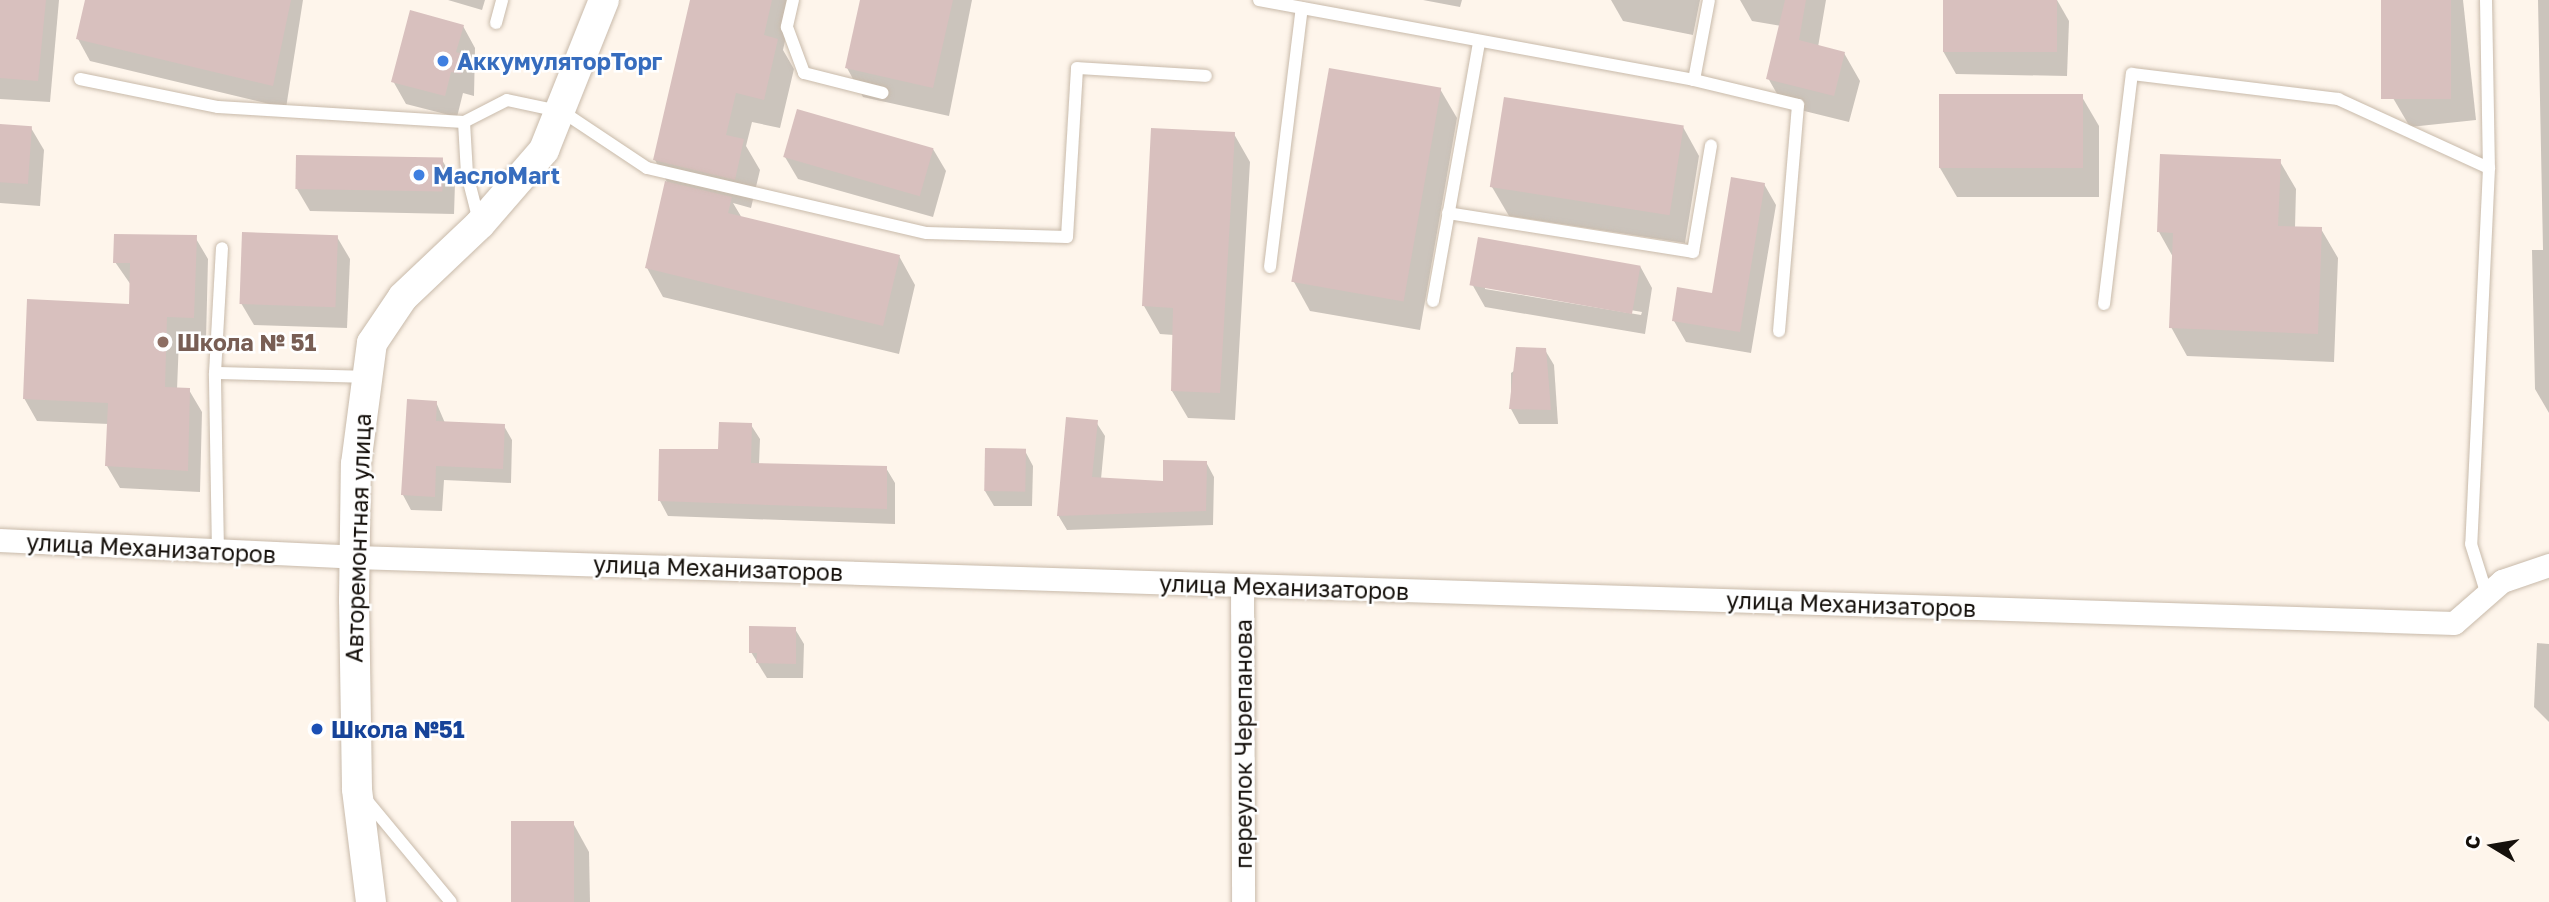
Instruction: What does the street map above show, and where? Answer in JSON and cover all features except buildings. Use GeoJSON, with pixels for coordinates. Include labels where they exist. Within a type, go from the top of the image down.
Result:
{"type":"FeatureCollection","features":[{"type":"Feature","properties":{"kind":"street","name":"Авторемонтная улица"},"geometry":{"type":"LineString","coordinates":[[371,902],[357,789],[355,557],[365,377],[384,319],[480,224],[544,150],[563,112],[604,0]]}},
{"type":"Feature","properties":{"kind":"street","name":"улица Механизаторов"},"geometry":{"type":"LineString","coordinates":[[0,540],[355,557],[2454,623],[2487,595],[2526,568],[2549,565]]}},
{"type":"Feature","properties":{"kind":"street","name":"переулок Черепанова"},"geometry":{"type":"LineString","coordinates":[[1242,586],[1243,902]]}},
{"type":"Feature","properties":{"kind":"lane"},"geometry":{"type":"LineString","coordinates":[[496,23],[502,0]]}},
{"type":"Feature","properties":{"kind":"lane"},"geometry":{"type":"LineString","coordinates":[[793,0],[787,27],[803,74],[883,93]]}},
{"type":"Feature","properties":{"kind":"lane"},"geometry":{"type":"LineString","coordinates":[[1259,0],[1479,43],[1694,80],[1798,105],[1779,331]]}},
{"type":"Feature","properties":{"kind":"lane"},"geometry":{"type":"LineString","coordinates":[[1694,80],[1709,0]]}},
{"type":"Feature","properties":{"kind":"lane"},"geometry":{"type":"LineString","coordinates":[[2486,0],[2489,168],[2470,544],[2487,595]]}},
{"type":"Feature","properties":{"kind":"lane"},"geometry":{"type":"LineString","coordinates":[[1270,267],[1302,8]]}},
{"type":"Feature","properties":{"kind":"lane"},"geometry":{"type":"LineString","coordinates":[[1433,301],[1479,43]]}},
{"type":"Feature","properties":{"kind":"lane"},"geometry":{"type":"LineString","coordinates":[[80,79],[218,107],[464,122],[507,100],[563,112],[647,168],[927,233],[1067,237],[1077,68],[1206,76]]}},
{"type":"Feature","properties":{"kind":"lane"},"geometry":{"type":"LineString","coordinates":[[2104,304],[2132,74],[2338,99],[2489,168]]}},
{"type":"Feature","properties":{"kind":"lane"},"geometry":{"type":"LineString","coordinates":[[464,122],[467,174],[480,224]]}},
{"type":"Feature","properties":{"kind":"lane"},"geometry":{"type":"LineString","coordinates":[[1448,213],[1693,252],[1711,146]]}},
{"type":"Feature","properties":{"kind":"lane"},"geometry":{"type":"LineString","coordinates":[[218,552],[215,373],[222,248]]}},
{"type":"Feature","properties":{"kind":"lane"},"geometry":{"type":"LineString","coordinates":[[215,373],[365,377]]}},
{"type":"Feature","properties":{"kind":"lane"},"geometry":{"type":"LineString","coordinates":[[357,789],[451,902]]}},
{"type":"Feature","properties":{"kind":"place","name":"АккумуляторТорг"},"geometry":{"type":"Point","coordinates":[443,61]}},
{"type":"Feature","properties":{"kind":"place","name":"МаслоMart"},"geometry":{"type":"Point","coordinates":[419,175]}},
{"type":"Feature","properties":{"kind":"place","name":"Школа № 51"},"geometry":{"type":"Point","coordinates":[163,342]}},
{"type":"Feature","properties":{"kind":"place","name":"Школа №51"},"geometry":{"type":"Point","coordinates":[317,729]}}]}
